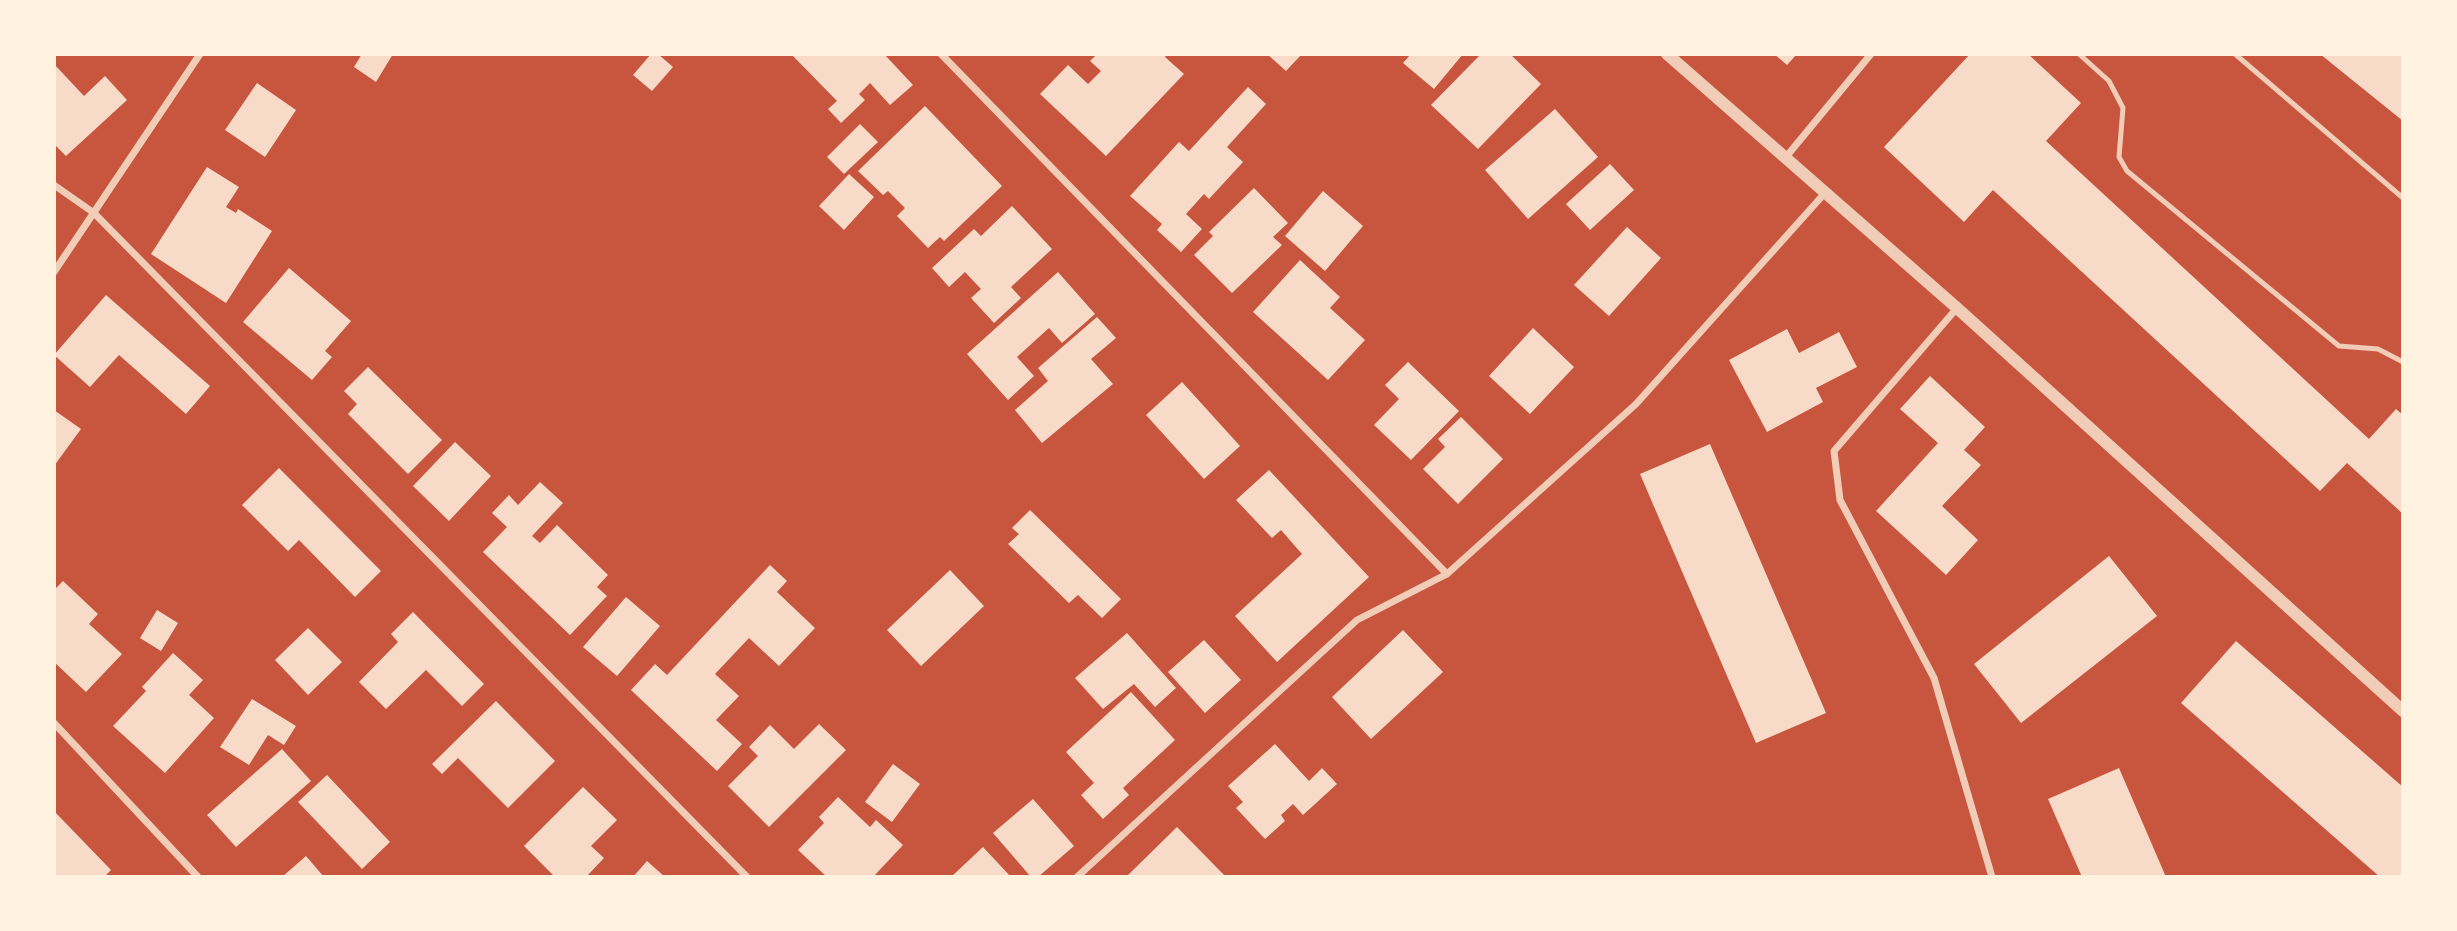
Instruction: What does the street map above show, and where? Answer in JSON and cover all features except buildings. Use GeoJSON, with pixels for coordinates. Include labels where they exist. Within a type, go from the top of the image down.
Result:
{"type":"FeatureCollection","features":[{"type":"Feature","properties":{"kind":"street"},"geometry":{"type":"LineString","coordinates":[[54,272],[200,54]]}},
{"type":"Feature","properties":{"kind":"street"},"geometry":{"type":"LineString","coordinates":[[942,54],[1447,574]]}},
{"type":"Feature","properties":{"kind":"street"},"geometry":{"type":"LineString","coordinates":[[1667,54],[1957,308],[2403,711]]}},
{"type":"Feature","properties":{"kind":"street"},"geometry":{"type":"LineString","coordinates":[[1786,157],[1871,54]]}},
{"type":"Feature","properties":{"kind":"street"},"geometry":{"type":"LineString","coordinates":[[54,185],[94,213],[747,877]]}},
{"type":"Feature","properties":{"kind":"street"},"geometry":{"type":"LineString","coordinates":[[1077,877],[1357,620],[1447,574],[1636,404],[1824,194]]}},
{"type":"Feature","properties":{"kind":"street"},"geometry":{"type":"LineString","coordinates":[[1957,308],[1834,451],[1840,500],[1934,678],[1992,877]]}},
{"type":"Feature","properties":{"kind":"street"},"geometry":{"type":"LineString","coordinates":[[54,723],[198,877]]}},
{"type":"Feature","properties":{"kind":"lane"},"geometry":{"type":"LineString","coordinates":[[2079,54],[2109,81],[2123,108],[2119,158],[2127,172],[2339,346],[2378,349],[2403,362]]}},
{"type":"Feature","properties":{"kind":"lane"},"geometry":{"type":"LineString","coordinates":[[2235,54],[2403,198]]}}]}
